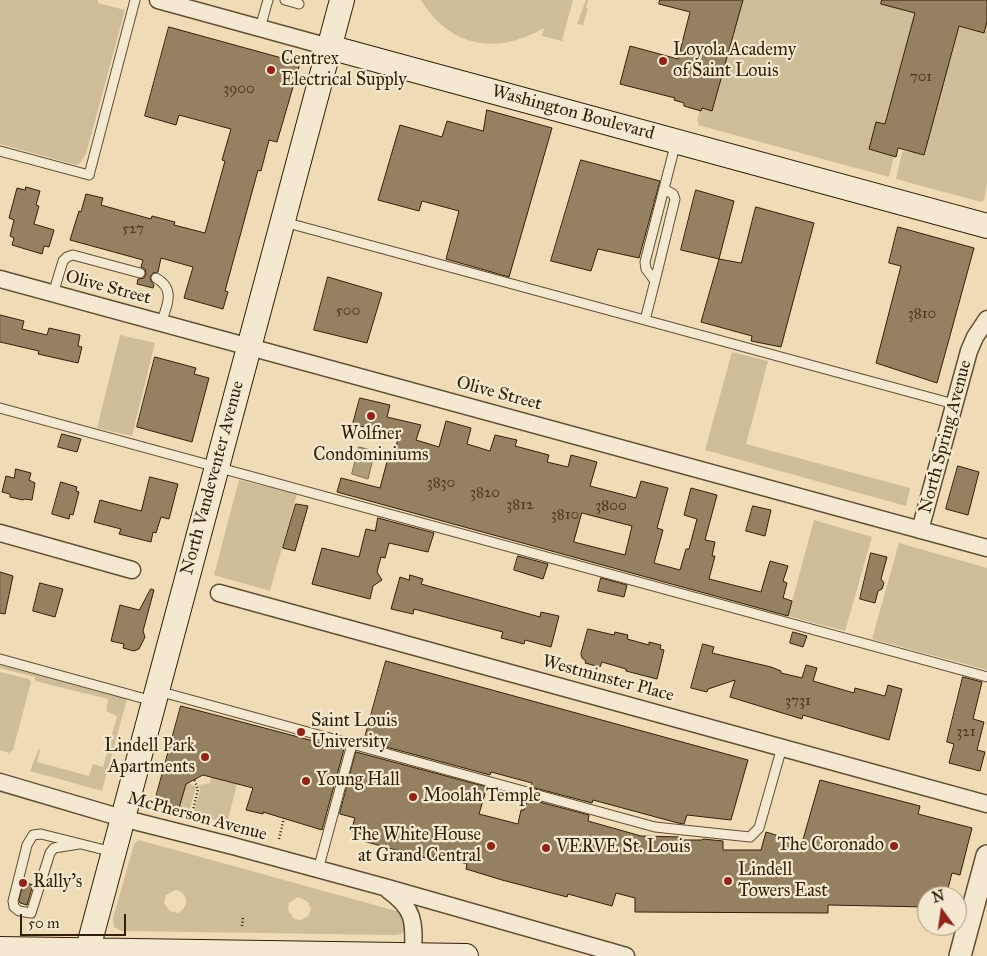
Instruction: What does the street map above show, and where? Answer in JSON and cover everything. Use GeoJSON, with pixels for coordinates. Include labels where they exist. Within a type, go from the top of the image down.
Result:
{"type":"FeatureCollection","features":[{"type":"Feature","properties":{"kind":"main road","name":"North Vandeventer Avenue"},"geometry":{"type":"LineString","coordinates":[[86,953],[342,0]]}},
{"type":"Feature","properties":{"kind":"main road","name":"Washington Boulevard"},"geometry":{"type":"LineString","coordinates":[[329,47],[987,226]]}},
{"type":"Feature","properties":{"kind":"main road"},"geometry":{"type":"LineString","coordinates":[[0,949],[86,953],[466,956]]}},
{"type":"Feature","properties":{"kind":"street","name":"Washington Boulevard"},"geometry":{"type":"LineString","coordinates":[[158,0],[329,47]]}},
{"type":"Feature","properties":{"kind":"street","name":"Olive Street"},"geometry":{"type":"LineString","coordinates":[[0,279],[987,548]]}},
{"type":"Feature","properties":{"kind":"street","name":"North Spring Avenue"},"geometry":{"type":"LineString","coordinates":[[920,530],[969,351],[975,336],[987,319]]}},
{"type":"Feature","properties":{"kind":"street"},"geometry":{"type":"LineString","coordinates":[[0,533],[132,570]]}},
{"type":"Feature","properties":{"kind":"street","name":"Westminster Place"},"geometry":{"type":"LineString","coordinates":[[219,593],[987,804]]}},
{"type":"Feature","properties":{"kind":"street","name":"McPherson Avenue"},"geometry":{"type":"LineString","coordinates":[[0,782],[122,818],[384,887],[626,956]]}},
{"type":"Feature","properties":{"kind":"street"},"geometry":{"type":"LineString","coordinates":[[960,956],[987,856]]}},
{"type":"Feature","properties":{"kind":"street","name":"McPherson Avenue"},"geometry":{"type":"LineString","coordinates":[[384,887],[402,902],[411,916],[413,955]]}},
{"type":"Feature","properties":{"kind":"lane"},"geometry":{"type":"LineString","coordinates":[[0,151],[89,175],[135,0]]}},
{"type":"Feature","properties":{"kind":"lane"},"geometry":{"type":"LineString","coordinates":[[260,28],[268,0]]}},
{"type":"Feature","properties":{"kind":"lane"},"geometry":{"type":"LineString","coordinates":[[285,0],[300,4]]}},
{"type":"Feature","properties":{"kind":"lane"},"geometry":{"type":"LineString","coordinates":[[655,281],[646,269],[645,262],[676,141]]}},
{"type":"Feature","properties":{"kind":"lane"},"geometry":{"type":"LineString","coordinates":[[645,320],[675,199],[673,194],[664,189]]}},
{"type":"Feature","properties":{"kind":"lane"},"geometry":{"type":"LineString","coordinates":[[282,222],[954,404]]}},
{"type":"Feature","properties":{"kind":"lane"},"geometry":{"type":"LineString","coordinates":[[53,294],[63,261],[73,255],[140,273]]}},
{"type":"Feature","properties":{"kind":"lane"},"geometry":{"type":"LineString","coordinates":[[156,278],[163,282],[168,292],[169,301],[161,323]]}},
{"type":"Feature","properties":{"kind":"lane"},"geometry":{"type":"LineString","coordinates":[[0,408],[987,676]]}},
{"type":"Feature","properties":{"kind":"lane"},"geometry":{"type":"LineString","coordinates":[[0,659],[267,721],[655,827],[750,837],[759,828],[782,747]]}},
{"type":"Feature","properties":{"kind":"lane"},"geometry":{"type":"LineString","coordinates":[[318,870],[352,744]]}},
{"type":"Feature","properties":{"kind":"lane"},"geometry":{"type":"LineString","coordinates":[[79,844],[54,848],[50,853],[31,913],[19,911],[14,906],[13,901],[29,839],[33,835],[42,834],[113,852]]}},
{"type":"Feature","properties":{"kind":"path"},"geometry":{"type":"LineString","coordinates":[[192,815],[198,789],[194,779]]}},
{"type":"Feature","properties":{"kind":"path"},"geometry":{"type":"LineString","coordinates":[[279,839],[284,818]]}},
{"type":"Feature","properties":{"kind":"path"},"geometry":{"type":"LineString","coordinates":[[242,917],[242,926]]}},
{"type":"Feature","properties":{"kind":"shaded area"},"geometry":{"type":"Polygon","coordinates":[[[0,0],[98,0],[98,3],[125,10],[86,154],[80,163],[76,165],[0,144],[0,0]]]}},
{"type":"Feature","properties":{"kind":"shaded area"},"geometry":{"type":"Polygon","coordinates":[[[421,0],[573,0],[562,41],[542,36],[544,28],[526,37],[492,44],[460,37],[433,16],[421,0]]]}},
{"type":"Feature","properties":{"kind":"shaded area"},"geometry":{"type":"Polygon","coordinates":[[[586,0],[588,0],[586,8],[588,9],[583,25],[577,24],[586,0]]]}},
{"type":"Feature","properties":{"kind":"shaded area"},"geometry":{"type":"Polygon","coordinates":[[[743,0],[904,0],[915,13],[885,124],[876,122],[869,149],[894,156],[889,177],[698,125],[699,122],[697,121],[702,108],[712,111],[743,0]]]}},
{"type":"Feature","properties":{"kind":"shaded area"},"geometry":{"type":"Polygon","coordinates":[[[987,21],[987,184],[984,200],[981,202],[896,179],[902,153],[904,151],[909,152],[959,26],[984,33],[987,21]]]}},
{"type":"Feature","properties":{"kind":"shaded area"},"geometry":{"type":"Polygon","coordinates":[[[120,335],[155,343],[132,436],[97,428],[120,335]]]}},
{"type":"Feature","properties":{"kind":"shaded area"},"geometry":{"type":"Polygon","coordinates":[[[732,352],[768,361],[746,444],[910,488],[906,506],[705,450],[732,352]]]}},
{"type":"Feature","properties":{"kind":"shaded area"},"geometry":{"type":"Polygon","coordinates":[[[359,447],[375,451],[368,479],[352,474],[359,447]]]}},
{"type":"Feature","properties":{"kind":"shaded area"},"geometry":{"type":"Polygon","coordinates":[[[239,480],[297,494],[270,591],[214,575],[239,480]]]}},
{"type":"Feature","properties":{"kind":"shaded area"},"geometry":{"type":"Polygon","coordinates":[[[814,520],[872,537],[845,631],[788,616],[814,520]]]}},
{"type":"Feature","properties":{"kind":"shaded area"},"geometry":{"type":"Polygon","coordinates":[[[899,543],[987,568],[987,670],[872,639],[899,543]]]}},
{"type":"Feature","properties":{"kind":"shaded area"},"geometry":{"type":"Polygon","coordinates":[[[0,665],[127,699],[102,791],[30,771],[39,748],[37,762],[89,776],[93,764],[103,767],[117,716],[106,711],[108,699],[35,681],[35,677],[0,668],[0,665]]]}},
{"type":"Feature","properties":{"kind":"shaded area"},"geometry":{"type":"Polygon","coordinates":[[[0,672],[29,679],[31,682],[13,750],[9,753],[0,750],[0,672]]]}},
{"type":"Feature","properties":{"kind":"shaded area"},"geometry":{"type":"Polygon","coordinates":[[[211,777],[237,784],[227,823],[194,814],[200,789],[199,785],[210,783],[211,777]]]}},
{"type":"Feature","properties":{"kind":"shaded area"},"geometry":{"type":"Polygon","coordinates":[[[186,781],[196,787],[189,812],[179,809],[186,781]]]}},
{"type":"Feature","properties":{"kind":"shaded area"},"geometry":{"type":"Polygon","coordinates":[[[139,840],[400,912],[408,928],[401,934],[396,935],[121,931],[114,927],[113,918],[134,844],[139,840]],[[175,890],[166,895],[164,903],[170,911],[177,913],[184,908],[186,900],[180,891],[175,890]],[[298,897],[289,903],[288,910],[294,919],[301,920],[308,916],[311,909],[308,902],[298,897]]]}},
{"type":"Feature","properties":{"kind":"building"},"geometry":{"type":"Polygon","coordinates":[[[660,0],[743,0],[712,111],[702,108],[701,111],[684,106],[684,103],[674,100],[675,98],[620,84],[630,46],[678,59],[690,12],[659,4],[660,0]]]}},
{"type":"Feature","properties":{"kind":"building"},"geometry":{"type":"Polygon","coordinates":[[[882,0],[987,0],[987,21],[984,33],[959,26],[924,155],[898,148],[896,157],[869,149],[876,122],[885,124],[915,13],[881,4],[882,0]]]}},
{"type":"Feature","properties":{"kind":"building"},"geometry":{"type":"Polygon","coordinates":[[[169,27],[300,63],[277,142],[269,140],[261,171],[258,170],[225,291],[228,292],[223,309],[184,298],[193,267],[161,258],[158,272],[153,273],[150,277],[154,285],[153,288],[137,284],[138,279],[144,278],[146,274],[145,269],[141,267],[143,260],[70,240],[86,194],[103,198],[101,205],[151,219],[152,216],[175,222],[174,225],[205,233],[225,161],[222,160],[231,129],[179,115],[176,125],[145,116],[169,27]]]}},
{"type":"Feature","properties":{"kind":"building"},"geometry":{"type":"Polygon","coordinates":[[[487,110],[552,128],[509,277],[446,259],[459,211],[422,201],[419,211],[378,200],[400,125],[442,137],[447,121],[483,131],[487,110]]]}},
{"type":"Feature","properties":{"kind":"building"},"geometry":{"type":"Polygon","coordinates":[[[581,160],[660,181],[639,258],[598,249],[591,271],[551,261],[581,160]]]}},
{"type":"Feature","properties":{"kind":"building"},"geometry":{"type":"Polygon","coordinates":[[[26,187],[40,191],[36,205],[39,206],[34,224],[54,230],[49,247],[44,246],[42,254],[12,245],[14,238],[10,236],[14,220],[9,218],[17,188],[25,190],[26,187]]]}},
{"type":"Feature","properties":{"kind":"building"},"geometry":{"type":"Polygon","coordinates":[[[696,190],[734,201],[719,259],[681,250],[696,190]]]}},
{"type":"Feature","properties":{"kind":"building"},"geometry":{"type":"Polygon","coordinates":[[[756,207],[814,223],[781,347],[751,341],[752,336],[701,322],[719,259],[741,263],[756,207]]]}},
{"type":"Feature","properties":{"kind":"building"},"geometry":{"type":"Polygon","coordinates":[[[898,227],[974,248],[937,383],[876,363],[901,266],[889,263],[898,227]]]}},
{"type":"Feature","properties":{"kind":"building"},"geometry":{"type":"Polygon","coordinates":[[[328,277],[382,293],[367,343],[314,330],[328,277]]]}},
{"type":"Feature","properties":{"kind":"building"},"geometry":{"type":"Polygon","coordinates":[[[0,315],[24,321],[22,329],[47,335],[49,328],[80,335],[78,346],[82,347],[78,363],[38,354],[39,351],[0,342],[0,315]]]}},
{"type":"Feature","properties":{"kind":"building"},"geometry":{"type":"Polygon","coordinates":[[[155,357],[196,368],[194,374],[209,378],[192,442],[137,427],[155,357]]]}},
{"type":"Feature","properties":{"kind":"building"},"geometry":{"type":"Polygon","coordinates":[[[360,398],[390,405],[387,417],[421,425],[416,440],[439,447],[446,421],[471,428],[467,444],[490,451],[495,435],[517,440],[515,446],[549,455],[547,462],[568,467],[571,455],[597,462],[590,486],[636,498],[641,481],[668,488],[657,528],[663,530],[654,563],[680,570],[686,549],[689,549],[697,519],[684,515],[691,488],[717,495],[705,540],[715,542],[712,556],[715,556],[709,579],[761,592],[770,561],[788,566],[783,581],[787,583],[783,598],[792,601],[788,616],[337,492],[341,478],[380,488],[388,458],[392,459],[399,436],[353,424],[360,398]],[[582,513],[574,542],[625,555],[632,526],[582,513]]]}},
{"type":"Feature","properties":{"kind":"building"},"geometry":{"type":"Polygon","coordinates":[[[62,434],[81,439],[77,452],[58,447],[62,434]]]}},
{"type":"Feature","properties":{"kind":"building"},"geometry":{"type":"Polygon","coordinates":[[[958,466],[979,472],[968,515],[946,509],[958,466]]]}},
{"type":"Feature","properties":{"kind":"building"},"geometry":{"type":"Polygon","coordinates":[[[16,469],[31,473],[29,480],[35,483],[32,500],[10,497],[10,494],[2,492],[6,476],[14,478],[16,469]]]}},
{"type":"Feature","properties":{"kind":"building"},"geometry":{"type":"Polygon","coordinates":[[[150,477],[178,484],[169,519],[161,517],[156,533],[153,532],[151,542],[119,534],[121,529],[94,522],[100,500],[141,511],[150,477]]]}},
{"type":"Feature","properties":{"kind":"building"},"geometry":{"type":"Polygon","coordinates":[[[61,482],[77,487],[76,491],[79,492],[73,515],[70,514],[69,519],[52,514],[61,482]]]}},
{"type":"Feature","properties":{"kind":"building"},"geometry":{"type":"Polygon","coordinates":[[[296,504],[308,506],[295,551],[283,548],[296,504]]]}},
{"type":"Feature","properties":{"kind":"building"},"geometry":{"type":"Polygon","coordinates":[[[753,506],[771,510],[765,536],[746,531],[753,506]]]}},
{"type":"Feature","properties":{"kind":"building"},"geometry":{"type":"Polygon","coordinates":[[[378,518],[434,533],[428,552],[389,543],[385,558],[381,557],[377,572],[382,580],[373,586],[370,599],[312,584],[322,548],[359,557],[366,529],[375,531],[378,518]]]}},
{"type":"Feature","properties":{"kind":"building"},"geometry":{"type":"Polygon","coordinates":[[[871,553],[887,557],[881,579],[884,583],[882,589],[878,591],[875,603],[860,599],[871,553]]]}},
{"type":"Feature","properties":{"kind":"building"},"geometry":{"type":"Polygon","coordinates":[[[518,556],[548,564],[543,579],[514,570],[518,556]]]}},
{"type":"Feature","properties":{"kind":"building"},"geometry":{"type":"Polygon","coordinates":[[[0,572],[13,576],[5,614],[0,613],[0,572]]]}},
{"type":"Feature","properties":{"kind":"building"},"geometry":{"type":"Polygon","coordinates":[[[410,575],[423,579],[421,584],[540,617],[541,612],[559,616],[551,647],[525,640],[524,644],[501,638],[503,632],[414,609],[413,614],[391,609],[400,577],[409,580],[410,575]]]}},
{"type":"Feature","properties":{"kind":"building"},"geometry":{"type":"Polygon","coordinates":[[[601,578],[627,585],[624,597],[598,591],[601,578]]]}},
{"type":"Feature","properties":{"kind":"building"},"geometry":{"type":"Polygon","coordinates":[[[40,583],[63,589],[55,617],[33,611],[40,583]]]}},
{"type":"Feature","properties":{"kind":"building"},"geometry":{"type":"Polygon","coordinates":[[[151,589],[154,590],[143,631],[145,637],[139,649],[134,651],[123,648],[124,644],[111,641],[120,605],[139,610],[151,589]]]}},
{"type":"Feature","properties":{"kind":"building"},"geometry":{"type":"Polygon","coordinates":[[[588,629],[614,635],[615,632],[628,635],[627,639],[649,645],[649,642],[661,645],[660,649],[664,650],[657,679],[626,671],[626,669],[602,662],[600,667],[585,663],[586,661],[582,658],[581,654],[588,629]]]}},
{"type":"Feature","properties":{"kind":"building"},"geometry":{"type":"Polygon","coordinates":[[[793,632],[807,636],[803,647],[790,643],[793,632]]]}},
{"type":"Feature","properties":{"kind":"building"},"geometry":{"type":"Polygon","coordinates":[[[703,644],[714,647],[712,653],[771,667],[781,671],[781,673],[802,678],[806,665],[817,668],[813,681],[854,693],[855,688],[885,696],[888,685],[902,689],[889,740],[803,715],[802,719],[730,697],[735,680],[708,689],[707,692],[691,688],[703,644]]]}},
{"type":"Feature","properties":{"kind":"building"},"geometry":{"type":"Polygon","coordinates":[[[386,661],[748,760],[731,820],[687,815],[684,824],[678,823],[593,800],[592,803],[531,787],[532,783],[491,772],[490,775],[364,741],[386,661]]]}},
{"type":"Feature","properties":{"kind":"building"},"geometry":{"type":"Polygon","coordinates":[[[963,677],[982,682],[973,719],[984,722],[977,750],[985,752],[980,771],[949,763],[954,744],[947,742],[963,677]]]}},
{"type":"Feature","properties":{"kind":"building"},"geometry":{"type":"Polygon","coordinates":[[[181,706],[344,749],[322,830],[263,812],[263,814],[246,810],[253,788],[203,775],[186,784],[179,808],[155,801],[181,706]]]}},
{"type":"Feature","properties":{"kind":"building"},"geometry":{"type":"Polygon","coordinates":[[[356,752],[487,787],[479,814],[518,824],[521,810],[524,810],[528,799],[589,815],[588,821],[641,836],[683,837],[683,840],[723,841],[723,850],[761,850],[766,832],[802,843],[820,780],[920,806],[918,814],[972,828],[960,875],[952,873],[949,886],[917,886],[917,907],[828,905],[828,913],[635,912],[635,898],[616,893],[612,906],[568,894],[567,897],[466,869],[467,864],[434,855],[433,860],[363,841],[364,835],[351,831],[355,818],[340,814],[356,752]]]}},
{"type":"Feature","properties":{"kind":"building"},"geometry":{"type":"Polygon","coordinates":[[[24,882],[33,885],[27,905],[19,901],[24,882]]]}},
{"type":"Feature","properties":{"kind":"place","name":"Loyola Academy of Saint Louis"},"geometry":{"type":"Point","coordinates":[663,61]}},
{"type":"Feature","properties":{"kind":"place","name":"Centrex Electrical Supply"},"geometry":{"type":"Point","coordinates":[271,70]}},
{"type":"Feature","properties":{"kind":"place","name":"Wolfner Condominiums"},"geometry":{"type":"Point","coordinates":[371,416]}},
{"type":"Feature","properties":{"kind":"place","name":"Saint Louis University"},"geometry":{"type":"Point","coordinates":[301,732]}},
{"type":"Feature","properties":{"kind":"place","name":"Lindell Park Apartments"},"geometry":{"type":"Point","coordinates":[205,757]}},
{"type":"Feature","properties":{"kind":"place","name":"Young Hall"},"geometry":{"type":"Point","coordinates":[306,781]}},
{"type":"Feature","properties":{"kind":"place","name":"Moolah Temple"},"geometry":{"type":"Point","coordinates":[413,797]}},
{"type":"Feature","properties":{"kind":"place","name":"The White House at Grand Central"},"geometry":{"type":"Point","coordinates":[491,846]}},
{"type":"Feature","properties":{"kind":"place","name":"The Coronado"},"geometry":{"type":"Point","coordinates":[894,846]}},
{"type":"Feature","properties":{"kind":"place","name":"VERVE St. Louis"},"geometry":{"type":"Point","coordinates":[546,848]}},
{"type":"Feature","properties":{"kind":"place","name":"Lindell Towers East"},"geometry":{"type":"Point","coordinates":[728,881]}},
{"type":"Feature","properties":{"kind":"place","name":"Rally's"},"geometry":{"type":"Point","coordinates":[23,883]}}]}
